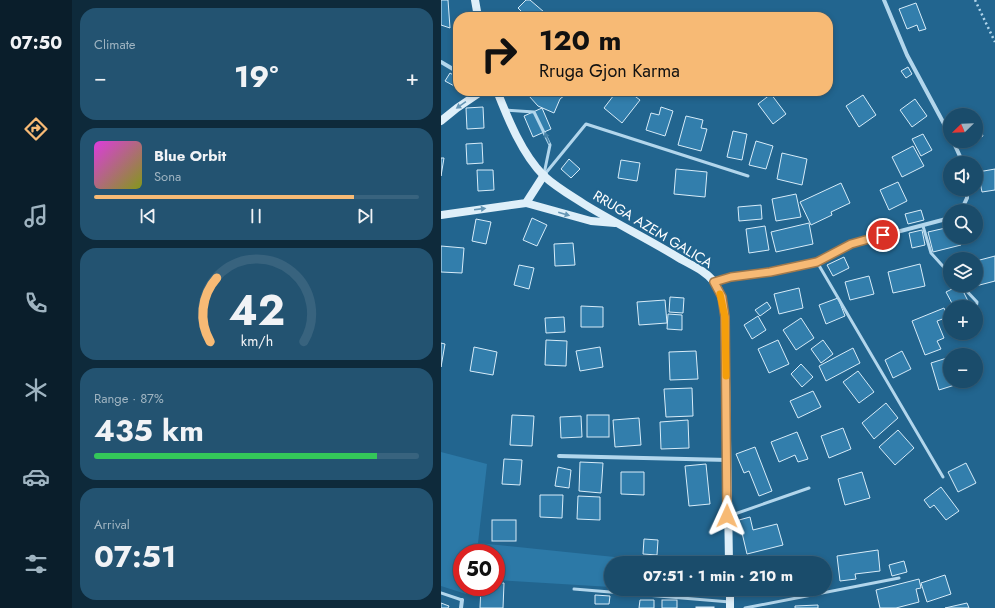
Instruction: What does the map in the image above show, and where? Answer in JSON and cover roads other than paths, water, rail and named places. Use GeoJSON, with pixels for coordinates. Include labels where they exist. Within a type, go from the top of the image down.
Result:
{"type":"FeatureCollection","features":[{"type":"Feature","properties":{"kind":"main road"},"geometry":{"type":"LineString","coordinates":[[475,0],[477,12]]}},
{"type":"Feature","properties":{"kind":"main road"},"geometry":{"type":"LineString","coordinates":[[441,121],[475,96]]}},
{"type":"Feature","properties":{"kind":"main road","name":"RRUGA AZEM GALICA"},"geometry":{"type":"LineString","coordinates":[[499,96],[504,110],[523,146],[544,175],[562,190],[616,223],[663,248],[704,273],[714,282],[722,297],[725,317],[729,556]]}},
{"type":"Feature","properties":{"kind":"main road"},"geometry":{"type":"LineString","coordinates":[[526,203],[544,175]]}},
{"type":"Feature","properties":{"kind":"main road"},"geometry":{"type":"LineString","coordinates":[[441,215],[526,203],[591,221],[616,223]]}},
{"type":"Feature","properties":{"kind":"street"},"geometry":{"type":"LineString","coordinates":[[885,0],[907,55],[943,122]]}},
{"type":"Feature","properties":{"kind":"street"},"geometry":{"type":"LineString","coordinates":[[441,62],[453,69]]}},
{"type":"Feature","properties":{"kind":"street"},"geometry":{"type":"LineString","coordinates":[[714,282],[731,277],[770,272],[817,262],[851,244],[943,220]]}},
{"type":"Feature","properties":{"kind":"street"},"geometry":{"type":"LineString","coordinates":[[559,456],[728,460]]}},
{"type":"Feature","properties":{"kind":"street"},"geometry":{"type":"LineString","coordinates":[[461,608],[462,600]]}},
{"type":"Feature","properties":{"kind":"lane"},"geometry":{"type":"LineString","coordinates":[[504,110],[534,112],[550,145],[544,175]]}},
{"type":"Feature","properties":{"kind":"lane"},"geometry":{"type":"LineString","coordinates":[[544,175],[586,124],[748,176]]}},
{"type":"Feature","properties":{"kind":"lane"},"geometry":{"type":"LineString","coordinates":[[923,226],[931,253],[943,266]]}},
{"type":"Feature","properties":{"kind":"lane"},"geometry":{"type":"LineString","coordinates":[[817,262],[943,477]]}},
{"type":"Feature","properties":{"kind":"lane"},"geometry":{"type":"LineString","coordinates":[[968,292],[975,300]]}},
{"type":"Feature","properties":{"kind":"lane"},"geometry":{"type":"LineString","coordinates":[[727,516],[809,488]]}},
{"type":"Feature","properties":{"kind":"lane"},"geometry":{"type":"LineString","coordinates":[[745,608],[899,578]]}},
{"type":"Feature","properties":{"kind":"lane"},"geometry":{"type":"LineString","coordinates":[[574,589],[730,605]]}},
{"type":"Feature","properties":{"kind":"lane"},"geometry":{"type":"LineString","coordinates":[[441,593],[462,600]]}}]}
